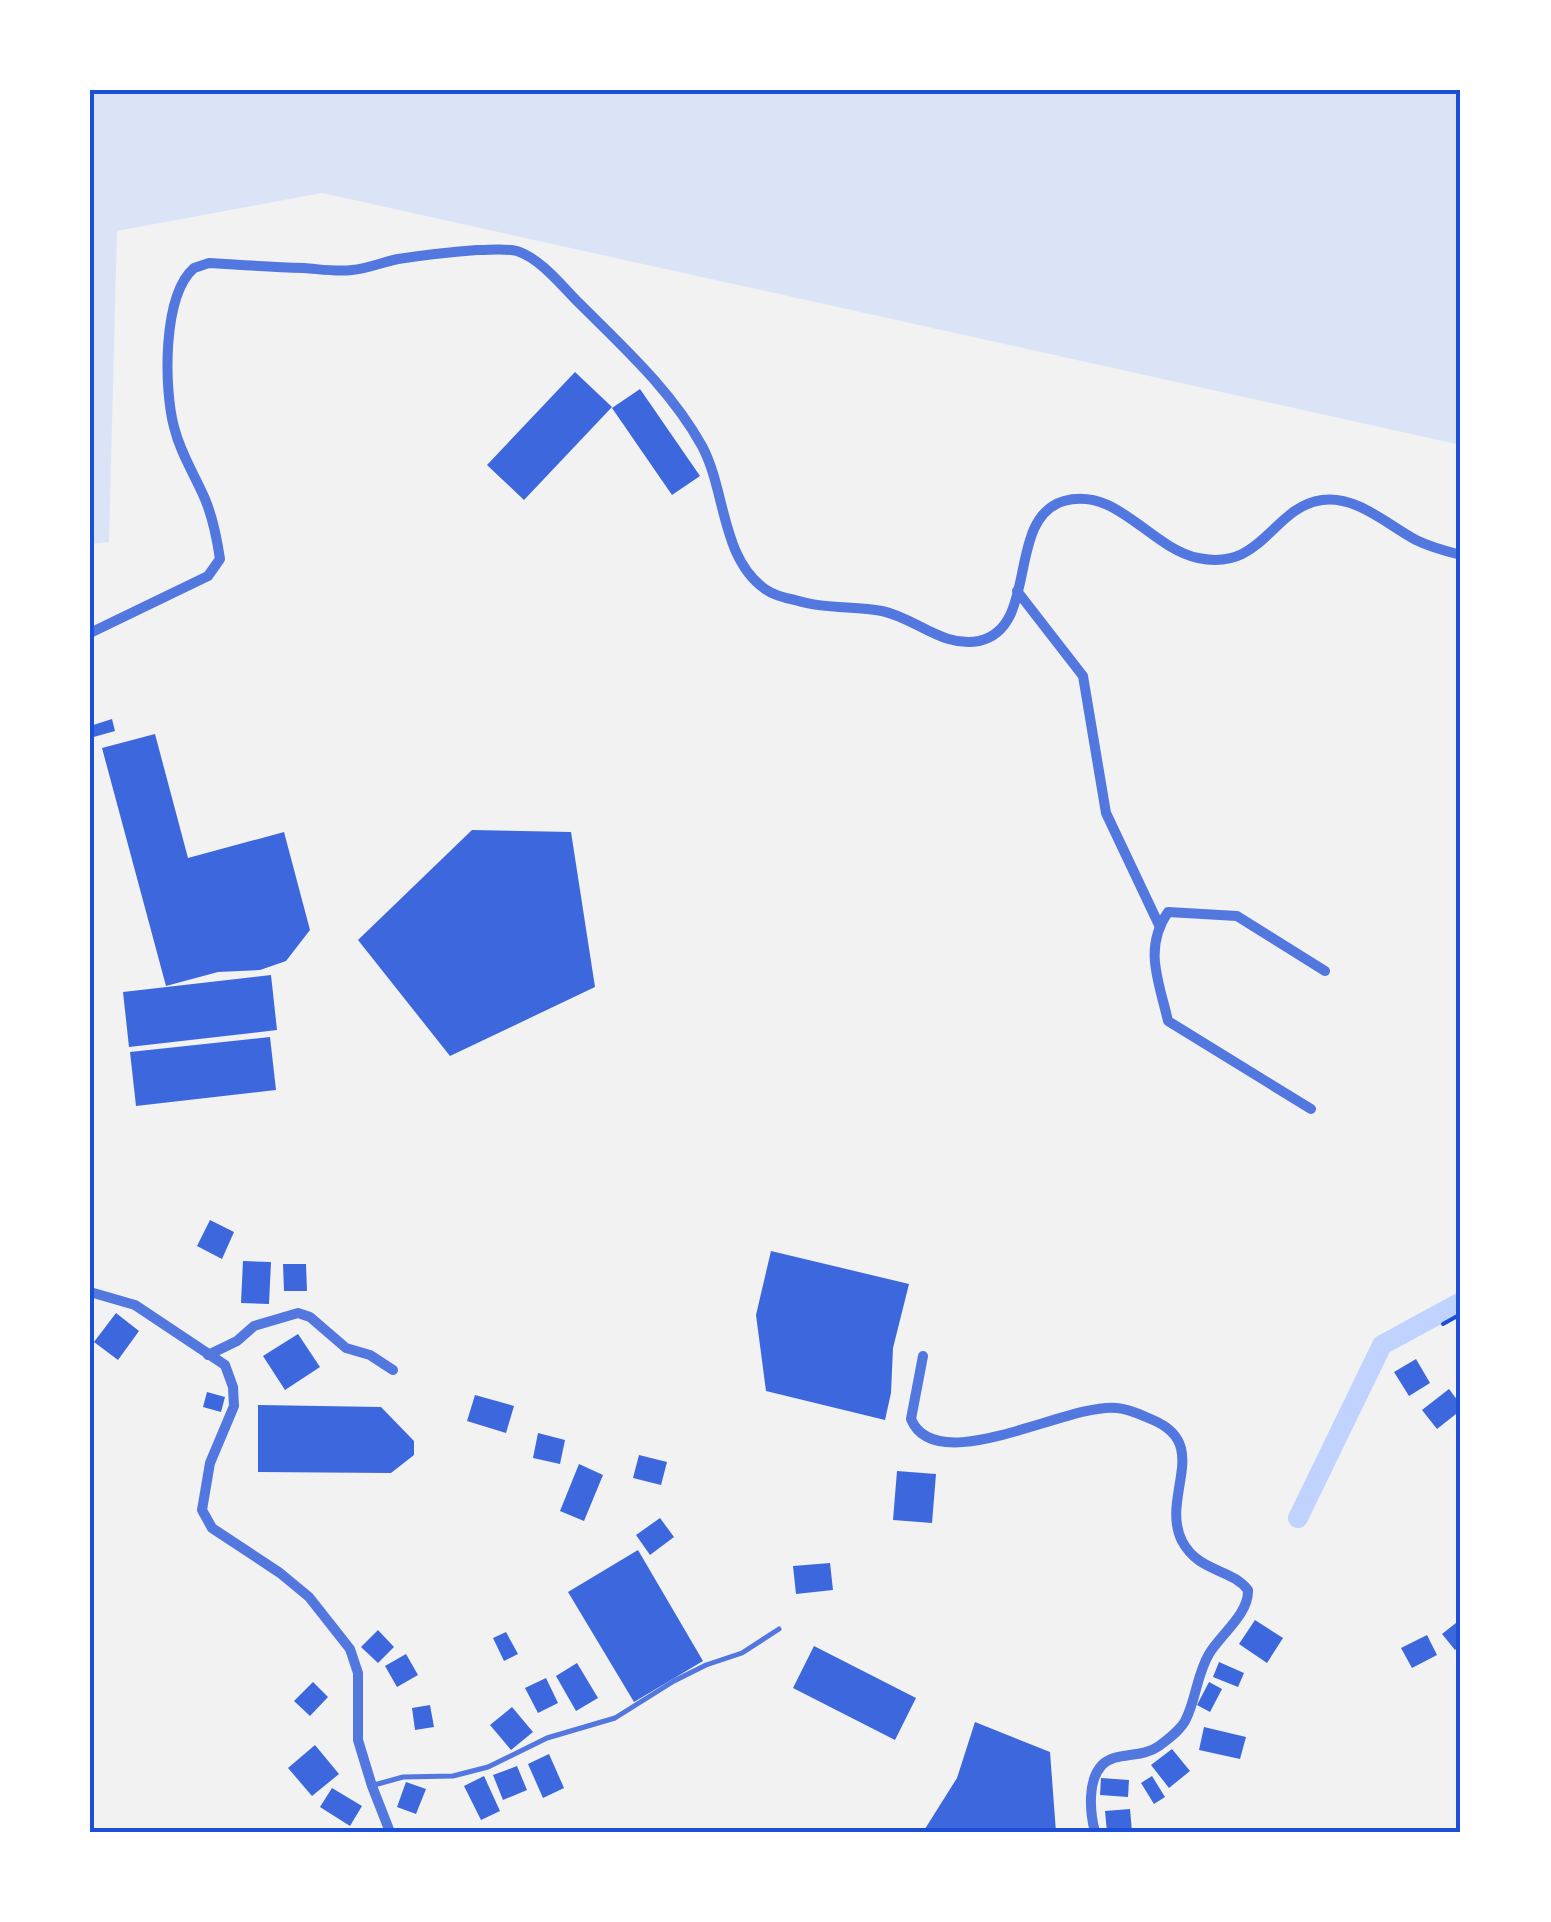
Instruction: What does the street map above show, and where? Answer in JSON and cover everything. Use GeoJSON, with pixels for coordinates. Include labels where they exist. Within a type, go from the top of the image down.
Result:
{"type":"FeatureCollection","features":[{"type":"Feature","properties":{"kind":"street"},"geometry":{"type":"LineString","coordinates":[[90,634],[208,576],[220,559],[205,499],[185,462],[173,424],[167,380],[174,304],[195,267],[208,262],[350,271],[455,252],[515,250],[556,280],[652,376],[686,420],[716,478],[738,555],[747,572],[768,592],[800,602],[883,612],[953,641],[977,641],[997,634],[1009,619],[1041,515],[1057,502],[1076,498],[1099,499],[1152,536],[1200,559],[1234,558],[1253,548],[1306,504],[1326,499],[1345,502],[1417,540],[1461,555]]}},
{"type":"Feature","properties":{"kind":"street"},"geometry":{"type":"LineString","coordinates":[[1017,592],[1083,676],[1106,813],[1159,926]]}},
{"type":"Feature","properties":{"kind":"street"},"geometry":{"type":"LineString","coordinates":[[1312,1109],[1168,1021],[1153,952],[1159,926],[1168,912],[1236,916],[1325,971]]}},
{"type":"Feature","properties":{"kind":"street"},"geometry":{"type":"LineString","coordinates":[[90,1292],[136,1306],[225,1365],[234,1406],[210,1463],[202,1510],[212,1528],[309,1597],[350,1649],[358,1674],[358,1740],[390,1832]]}},
{"type":"Feature","properties":{"kind":"street"},"geometry":{"type":"LineString","coordinates":[[208,1355],[236,1341],[254,1326],[298,1313],[310,1317],[346,1348],[370,1355],[394,1370]]}},
{"type":"Feature","properties":{"kind":"street"},"geometry":{"type":"LineString","coordinates":[[922,1356],[911,1419],[914,1428],[931,1440],[951,1443],[992,1438],[1104,1407],[1136,1412],[1172,1430],[1183,1451],[1176,1512],[1180,1538],[1198,1560],[1243,1583],[1248,1590],[1248,1604],[1204,1664],[1185,1722],[1156,1749],[1113,1758],[1101,1767],[1092,1792],[1096,1832]]}},
{"type":"Feature","properties":{"kind":"lane"},"geometry":{"type":"LineString","coordinates":[[372,1786],[402,1777],[453,1776],[488,1767],[547,1738],[614,1718],[674,1681],[706,1665],[742,1654],[780,1629]]}},
{"type":"Feature","properties":{"kind":"path"},"geometry":{"type":"LineString","coordinates":[[1443,1324],[1461,1314]]}},
{"type":"Feature","properties":{"kind":"shaded area"},"geometry":{"type":"Polygon","coordinates":[[[90,90],[1461,90],[1461,445],[322,193],[117,231],[109,542],[90,544],[90,90]]]}},
{"type":"Feature","properties":{"kind":"building"},"geometry":{"type":"Polygon","coordinates":[[[575,372],[612,407],[524,500],[487,465],[575,372]]]}},
{"type":"Feature","properties":{"kind":"building"},"geometry":{"type":"Polygon","coordinates":[[[640,389],[700,476],[672,495],[612,408],[640,389]]]}},
{"type":"Feature","properties":{"kind":"building"},"geometry":{"type":"Polygon","coordinates":[[[112,719],[115,731],[90,738],[90,726],[112,719]]]}},
{"type":"Feature","properties":{"kind":"building"},"geometry":{"type":"Polygon","coordinates":[[[155,734],[188,858],[284,832],[310,930],[286,961],[260,970],[218,972],[166,986],[102,748],[155,734]]]}},
{"type":"Feature","properties":{"kind":"building"},"geometry":{"type":"Polygon","coordinates":[[[472,830],[571,832],[595,987],[450,1056],[358,940],[472,830]]]}},
{"type":"Feature","properties":{"kind":"building"},"geometry":{"type":"Polygon","coordinates":[[[271,975],[277,1030],[129,1047],[123,992],[271,975]]]}},
{"type":"Feature","properties":{"kind":"building"},"geometry":{"type":"Polygon","coordinates":[[[270,1037],[276,1090],[136,1106],[130,1052],[270,1037]]]}},
{"type":"Feature","properties":{"kind":"building"},"geometry":{"type":"Polygon","coordinates":[[[210,1220],[234,1232],[222,1259],[197,1246],[210,1220]]]}},
{"type":"Feature","properties":{"kind":"building"},"geometry":{"type":"Polygon","coordinates":[[[771,1251],[909,1284],[893,1348],[885,1420],[766,1391],[756,1315],[771,1251]]]}},
{"type":"Feature","properties":{"kind":"building"},"geometry":{"type":"Polygon","coordinates":[[[243,1261],[271,1262],[269,1304],[241,1303],[243,1261]]]}},
{"type":"Feature","properties":{"kind":"building"},"geometry":{"type":"Polygon","coordinates":[[[283,1264],[306,1264],[307,1291],[284,1291],[283,1264]]]}},
{"type":"Feature","properties":{"kind":"building"},"geometry":{"type":"Polygon","coordinates":[[[116,1313],[139,1331],[118,1360],[94,1342],[116,1313]]]}},
{"type":"Feature","properties":{"kind":"building"},"geometry":{"type":"Polygon","coordinates":[[[298,1334],[320,1367],[285,1390],[263,1356],[298,1334]]]}},
{"type":"Feature","properties":{"kind":"building"},"geometry":{"type":"Polygon","coordinates":[[[1416,1359],[1430,1383],[1409,1396],[1394,1372],[1416,1359]]]}},
{"type":"Feature","properties":{"kind":"building"},"geometry":{"type":"Polygon","coordinates":[[[1449,1389],[1461,1410],[1437,1429],[1422,1410],[1449,1389]]]}},
{"type":"Feature","properties":{"kind":"building"},"geometry":{"type":"Polygon","coordinates":[[[207,1392],[225,1397],[221,1412],[203,1407],[207,1392]]]}},
{"type":"Feature","properties":{"kind":"building"},"geometry":{"type":"Polygon","coordinates":[[[475,1395],[514,1406],[506,1433],[467,1421],[475,1395]]]}},
{"type":"Feature","properties":{"kind":"building"},"geometry":{"type":"Polygon","coordinates":[[[258,1405],[381,1407],[414,1441],[414,1455],[391,1473],[258,1472],[258,1405]]]}},
{"type":"Feature","properties":{"kind":"building"},"geometry":{"type":"Polygon","coordinates":[[[538,1433],[565,1440],[560,1464],[533,1458],[538,1433]]]}},
{"type":"Feature","properties":{"kind":"building"},"geometry":{"type":"Polygon","coordinates":[[[639,1455],[667,1462],[661,1485],[633,1478],[639,1455]]]}},
{"type":"Feature","properties":{"kind":"building"},"geometry":{"type":"Polygon","coordinates":[[[579,1464],[603,1475],[584,1521],[560,1511],[579,1464]]]}},
{"type":"Feature","properties":{"kind":"building"},"geometry":{"type":"Polygon","coordinates":[[[897,1471],[936,1474],[932,1523],[893,1520],[897,1471]]]}},
{"type":"Feature","properties":{"kind":"building"},"geometry":{"type":"Polygon","coordinates":[[[660,1518],[674,1537],[650,1555],[636,1535],[660,1518]]]}},
{"type":"Feature","properties":{"kind":"building"},"geometry":{"type":"Polygon","coordinates":[[[638,1550],[703,1661],[634,1702],[568,1592],[638,1550]]]}},
{"type":"Feature","properties":{"kind":"building"},"geometry":{"type":"Polygon","coordinates":[[[830,1563],[833,1590],[796,1594],[793,1566],[830,1563]]]}},
{"type":"Feature","properties":{"kind":"building"},"geometry":{"type":"Polygon","coordinates":[[[1461,1619],[1461,1645],[1455,1650],[1442,1634],[1461,1619]]]}},
{"type":"Feature","properties":{"kind":"building"},"geometry":{"type":"Polygon","coordinates":[[[1255,1620],[1283,1638],[1267,1663],[1239,1644],[1255,1620]]]}},
{"type":"Feature","properties":{"kind":"building"},"geometry":{"type":"Polygon","coordinates":[[[378,1630],[394,1647],[378,1663],[361,1647],[378,1630]]]}},
{"type":"Feature","properties":{"kind":"building"},"geometry":{"type":"Polygon","coordinates":[[[506,1632],[518,1654],[504,1661],[493,1638],[506,1632]]]}},
{"type":"Feature","properties":{"kind":"building"},"geometry":{"type":"Polygon","coordinates":[[[1427,1635],[1437,1655],[1412,1668],[1401,1648],[1427,1635]]]}},
{"type":"Feature","properties":{"kind":"building"},"geometry":{"type":"Polygon","coordinates":[[[814,1646],[916,1698],[895,1740],[793,1688],[814,1646]]]}},
{"type":"Feature","properties":{"kind":"building"},"geometry":{"type":"Polygon","coordinates":[[[406,1654],[418,1675],[397,1687],[385,1666],[406,1654]]]}},
{"type":"Feature","properties":{"kind":"building"},"geometry":{"type":"Polygon","coordinates":[[[1219,1662],[1244,1673],[1238,1687],[1213,1677],[1219,1662]]]}},
{"type":"Feature","properties":{"kind":"building"},"geometry":{"type":"Polygon","coordinates":[[[577,1663],[598,1698],[576,1711],[556,1676],[577,1663]]]}},
{"type":"Feature","properties":{"kind":"building"},"geometry":{"type":"Polygon","coordinates":[[[546,1678],[558,1703],[538,1713],[525,1688],[546,1678]]]}},
{"type":"Feature","properties":{"kind":"building"},"geometry":{"type":"Polygon","coordinates":[[[313,1682],[328,1697],[310,1716],[294,1701],[313,1682]]]}},
{"type":"Feature","properties":{"kind":"building"},"geometry":{"type":"Polygon","coordinates":[[[1209,1682],[1222,1689],[1210,1712],[1197,1705],[1209,1682]]]}},
{"type":"Feature","properties":{"kind":"building"},"geometry":{"type":"Polygon","coordinates":[[[430,1705],[434,1727],[415,1730],[412,1708],[430,1705]]]}},
{"type":"Feature","properties":{"kind":"building"},"geometry":{"type":"Polygon","coordinates":[[[512,1707],[533,1732],[511,1750],[490,1725],[512,1707]]]}},
{"type":"Feature","properties":{"kind":"building"},"geometry":{"type":"Polygon","coordinates":[[[975,1722],[1050,1752],[1056,1832],[923,1832],[957,1778],[975,1722]]]}},
{"type":"Feature","properties":{"kind":"building"},"geometry":{"type":"Polygon","coordinates":[[[1204,1727],[1246,1737],[1240,1759],[1199,1750],[1204,1727]]]}},
{"type":"Feature","properties":{"kind":"building"},"geometry":{"type":"Polygon","coordinates":[[[315,1745],[339,1774],[312,1796],[288,1768],[315,1745]]]}},
{"type":"Feature","properties":{"kind":"building"},"geometry":{"type":"Polygon","coordinates":[[[1172,1749],[1190,1771],[1169,1788],[1151,1765],[1172,1749]]]}},
{"type":"Feature","properties":{"kind":"building"},"geometry":{"type":"Polygon","coordinates":[[[549,1754],[564,1788],[543,1798],[528,1764],[549,1754]]]}},
{"type":"Feature","properties":{"kind":"building"},"geometry":{"type":"Polygon","coordinates":[[[517,1766],[527,1790],[503,1800],[493,1775],[517,1766]]]}},
{"type":"Feature","properties":{"kind":"building"},"geometry":{"type":"Polygon","coordinates":[[[484,1776],[500,1811],[481,1820],[464,1786],[484,1776]]]}},
{"type":"Feature","properties":{"kind":"building"},"geometry":{"type":"Polygon","coordinates":[[[1152,1776],[1165,1797],[1154,1804],[1141,1783],[1152,1776]]]}},
{"type":"Feature","properties":{"kind":"building"},"geometry":{"type":"Polygon","coordinates":[[[1101,1778],[1129,1780],[1128,1797],[1100,1795],[1101,1778]]]}},
{"type":"Feature","properties":{"kind":"building"},"geometry":{"type":"Polygon","coordinates":[[[406,1782],[426,1789],[416,1814],[397,1807],[406,1782]]]}},
{"type":"Feature","properties":{"kind":"building"},"geometry":{"type":"Polygon","coordinates":[[[332,1788],[362,1806],[350,1826],[320,1807],[332,1788]]]}},
{"type":"Feature","properties":{"kind":"building"},"geometry":{"type":"Polygon","coordinates":[[[1130,1809],[1132,1832],[1107,1832],[1105,1811],[1130,1809]]]}},
{"type":"Feature","properties":{"kind":"waterway"},"geometry":{"type":"LineString","coordinates":[[1298,1518],[1382,1345],[1461,1302]]}}]}
